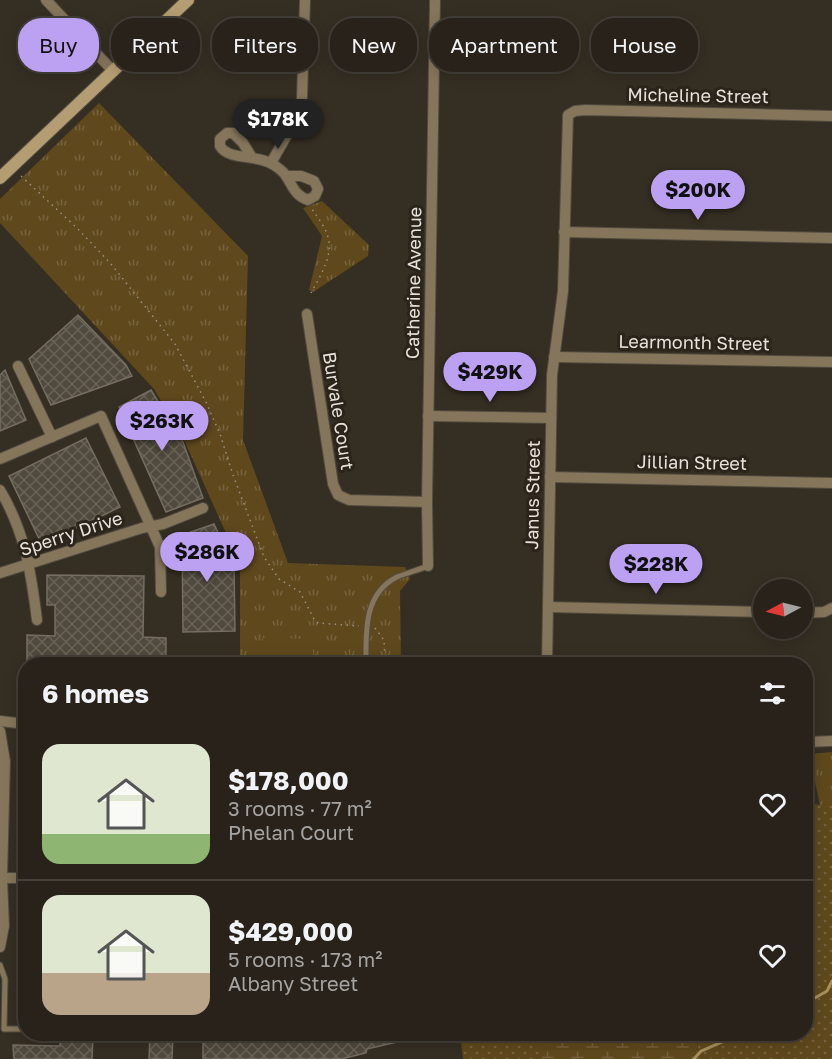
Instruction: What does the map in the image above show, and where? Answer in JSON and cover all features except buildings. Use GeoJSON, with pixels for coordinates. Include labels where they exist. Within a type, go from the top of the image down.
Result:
{"type":"FeatureCollection","features":[{"type":"Feature","properties":{"kind":"street"},"geometry":{"type":"LineString","coordinates":[[46,0],[111,70]]}},
{"type":"Feature","properties":{"kind":"street"},"geometry":{"type":"LineString","coordinates":[[169,18],[188,0]]}},
{"type":"Feature","properties":{"kind":"street"},"geometry":{"type":"LineString","coordinates":[[271,163],[296,119],[302,98],[305,0]]}},
{"type":"Feature","properties":{"kind":"street","name":"Catherine Avenue"},"geometry":{"type":"LineString","coordinates":[[428,566],[428,416],[435,0]]}},
{"type":"Feature","properties":{"kind":"street"},"geometry":{"type":"LineString","coordinates":[[0,178],[111,72]]}},
{"type":"Feature","properties":{"kind":"street","name":"Micheline Street"},"geometry":{"type":"LineString","coordinates":[[571,112],[585,110],[830,114]]}},
{"type":"Feature","properties":{"kind":"street","name":"Janus Street"},"geometry":{"type":"LineString","coordinates":[[547,657],[551,418],[554,357],[563,291],[567,120],[571,112]]}},
{"type":"Feature","properties":{"kind":"street"},"geometry":{"type":"LineString","coordinates":[[251,156],[271,163],[286,176]]}},
{"type":"Feature","properties":{"kind":"street"},"geometry":{"type":"LineString","coordinates":[[564,232],[832,238]]}},
{"type":"Feature","properties":{"kind":"street","name":"Burvale Court"},"geometry":{"type":"LineString","coordinates":[[307,314],[333,484],[338,495],[348,500],[427,502]]}},
{"type":"Feature","properties":{"kind":"street","name":"Learmonth Street"},"geometry":{"type":"LineString","coordinates":[[554,357],[832,362]]}},
{"type":"Feature","properties":{"kind":"street"},"geometry":{"type":"LineString","coordinates":[[18,366],[52,437]]}},
{"type":"Feature","properties":{"kind":"street","name":"Sperry Drive"},"geometry":{"type":"LineString","coordinates":[[0,459],[101,416],[160,547],[160,592]]}},
{"type":"Feature","properties":{"kind":"street"},"geometry":{"type":"LineString","coordinates":[[428,416],[551,418]]}},
{"type":"Feature","properties":{"kind":"street","name":"Jillian Street"},"geometry":{"type":"LineString","coordinates":[[550,477],[832,483]]}},
{"type":"Feature","properties":{"kind":"street"},"geometry":{"type":"LineString","coordinates":[[0,490],[18,527],[29,564],[37,620]]}},
{"type":"Feature","properties":{"kind":"street","name":"Sperry Drive"},"geometry":{"type":"LineString","coordinates":[[0,573],[163,524],[203,508]]}},
{"type":"Feature","properties":{"kind":"street"},"geometry":{"type":"LineString","coordinates":[[548,607],[753,612]]}},
{"type":"Feature","properties":{"kind":"street"},"geometry":{"type":"LineString","coordinates":[[813,612],[824,612],[832,608]]}},
{"type":"Feature","properties":{"kind":"street"},"geometry":{"type":"LineString","coordinates":[[0,722],[18,723]]}},
{"type":"Feature","properties":{"kind":"street"},"geometry":{"type":"LineString","coordinates":[[0,731],[5,761],[1,878],[4,926],[0,947]]}},
{"type":"Feature","properties":{"kind":"street"},"geometry":{"type":"LineString","coordinates":[[813,742],[832,741]]}},
{"type":"Feature","properties":{"kind":"street"},"geometry":{"type":"LineString","coordinates":[[1,878],[18,878]]}},
{"type":"Feature","properties":{"kind":"lane"},"geometry":{"type":"LineString","coordinates":[[366,657],[366,626],[371,605],[382,588],[396,578],[428,566]]}},
{"type":"Feature","properties":{"kind":"lane"},"geometry":{"type":"LineString","coordinates":[[0,965],[5,979],[4,1029],[18,1029]]}},
{"type":"Feature","properties":{"kind":"path"},"geometry":{"type":"LineString","coordinates":[[11,167],[77,228],[111,264],[175,344],[220,434],[258,545],[276,576],[300,592],[318,623],[376,628],[382,636],[385,657]]}},
{"type":"Feature","properties":{"kind":"path"},"geometry":{"type":"LineString","coordinates":[[311,292],[325,265],[329,242],[327,234],[312,209]]}},
{"type":"Feature","properties":{"kind":"green space"},"geometry":{"type":"Polygon","coordinates":[[[99,103],[248,256],[243,440],[288,563],[405,567],[410,579],[400,591],[401,657],[240,657],[240,564],[185,442],[154,389],[0,223],[0,199],[99,103]]]}},
{"type":"Feature","properties":{"kind":"green space"},"geometry":{"type":"Polygon","coordinates":[[[322,201],[369,245],[368,256],[313,292],[309,290],[322,236],[303,208],[322,201]]]}},
{"type":"Feature","properties":{"kind":"green space"},"geometry":{"type":"Polygon","coordinates":[[[263,638],[313,639],[313,657],[263,657],[263,638]]]}},
{"type":"Feature","properties":{"kind":"green space"},"geometry":{"type":"Polygon","coordinates":[[[832,752],[832,805],[820,805],[813,773],[813,754],[832,752]]]}},
{"type":"Feature","properties":{"kind":"green space"},"geometry":{"type":"Polygon","coordinates":[[[813,804],[832,805],[832,1059],[697,1059],[698,1041],[813,1041],[813,804]]]}},
{"type":"Feature","properties":{"kind":"green space"},"geometry":{"type":"Polygon","coordinates":[[[461,1041],[542,1041],[542,1059],[463,1059],[461,1041]]]}},
{"type":"Feature","properties":{"kind":"green space"},"geometry":{"type":"Polygon","coordinates":[[[542,1041],[698,1041],[697,1059],[542,1059],[542,1041]]]}},
{"type":"Feature","properties":{"kind":"waterway"},"geometry":{"type":"LineString","coordinates":[[813,999],[827,991],[832,981]]}},
{"type":"Feature","properties":{"kind":"waterway"},"geometry":{"type":"LineString","coordinates":[[694,1059],[701,1051],[724,1041]]}}]}
